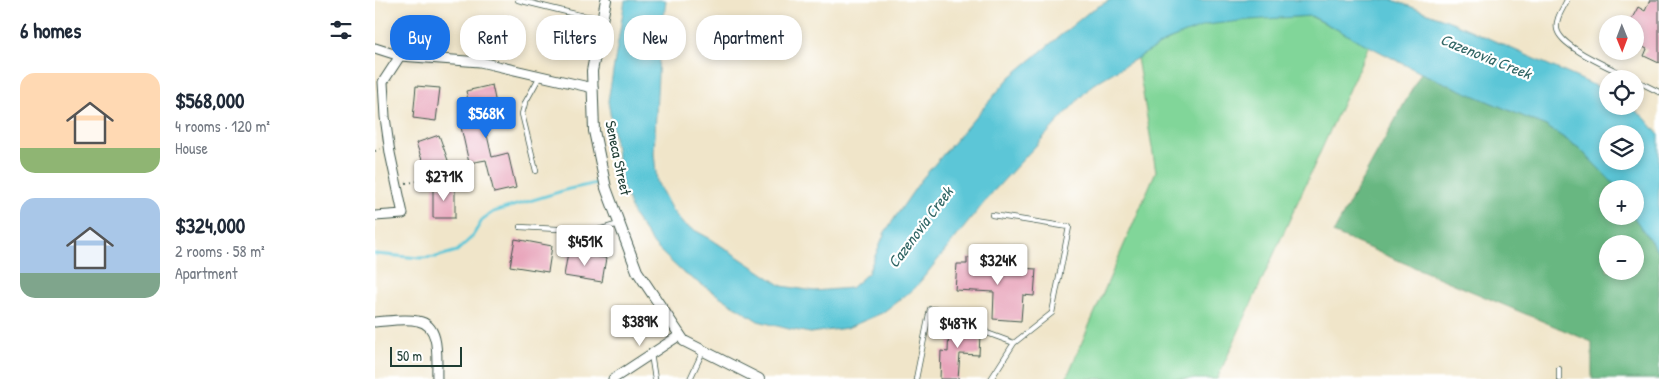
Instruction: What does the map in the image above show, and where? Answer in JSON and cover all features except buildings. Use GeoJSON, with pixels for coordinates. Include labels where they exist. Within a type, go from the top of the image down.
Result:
{"type":"FeatureCollection","features":[{"type":"Feature","properties":{"kind":"street","name":"Seneca Street"},"geometry":{"type":"LineString","coordinates":[[604,15],[606,0]]}},
{"type":"Feature","properties":{"kind":"street"},"geometry":{"type":"LineString","coordinates":[[375,48],[390,53]]}},
{"type":"Feature","properties":{"kind":"street"},"geometry":{"type":"LineString","coordinates":[[375,216],[403,214],[390,153],[383,82],[397,60]]}},
{"type":"Feature","properties":{"kind":"street"},"geometry":{"type":"LineString","coordinates":[[450,60],[480,62],[593,88]]}},
{"type":"Feature","properties":{"kind":"street","name":"Seneca Street"},"geometry":{"type":"LineString","coordinates":[[594,60],[592,71],[596,140],[606,188],[637,271],[683,342],[759,379]]}},
{"type":"Feature","properties":{"kind":"street"},"geometry":{"type":"LineString","coordinates":[[375,322],[418,321],[425,323],[434,333],[437,379]]}},
{"type":"Feature","properties":{"kind":"street"},"geometry":{"type":"LineString","coordinates":[[613,379],[680,335]]}},
{"type":"Feature","properties":{"kind":"lane"},"geometry":{"type":"LineString","coordinates":[[518,0],[579,15]]}},
{"type":"Feature","properties":{"kind":"lane"},"geometry":{"type":"LineString","coordinates":[[1567,0],[1557,20],[1557,30],[1563,40],[1571,47],[1616,70]]}},
{"type":"Feature","properties":{"kind":"lane"},"geometry":{"type":"LineString","coordinates":[[535,171],[522,114],[525,103],[540,76]]}},
{"type":"Feature","properties":{"kind":"lane"},"geometry":{"type":"LineString","coordinates":[[1644,84],[1659,92]]}},
{"type":"Feature","properties":{"kind":"lane"},"geometry":{"type":"LineString","coordinates":[[991,379],[1014,343],[1052,312],[1069,227],[993,215]]}},
{"type":"Feature","properties":{"kind":"lane"},"geometry":{"type":"LineString","coordinates":[[520,227],[595,230],[619,224]]}},
{"type":"Feature","properties":{"kind":"lane"},"geometry":{"type":"LineString","coordinates":[[916,379],[930,309],[973,313],[987,333],[1014,343]]}},
{"type":"Feature","properties":{"kind":"lane"},"geometry":{"type":"LineString","coordinates":[[690,379],[703,351]]}},
{"type":"Feature","properties":{"kind":"lane"},"geometry":{"type":"LineString","coordinates":[[651,354],[655,379]]}},
{"type":"Feature","properties":{"kind":"lane"},"geometry":{"type":"LineString","coordinates":[[1559,369],[1559,379]]}},
{"type":"Feature","properties":{"kind":"path"},"geometry":{"type":"LineString","coordinates":[[397,185],[449,177],[451,183]]}},
{"type":"Feature","properties":{"kind":"green space"},"geometry":{"type":"Polygon","coordinates":[[[1310,16],[1369,45],[1217,379],[1066,379],[1156,171],[1137,58],[1162,43],[1207,25],[1245,20],[1310,16]]]}},
{"type":"Feature","properties":{"kind":"green space"},"geometry":{"type":"Polygon","coordinates":[[[1421,73],[1546,126],[1579,148],[1610,180],[1599,180],[1599,225],[1639,225],[1659,253],[1659,379],[1592,379],[1592,342],[1333,233],[1421,73]]]}},
{"type":"Feature","properties":{"kind":"water","name":"Cazenovia Creek"},"geometry":{"type":"Polygon","coordinates":[[[625,0],[666,0],[664,15],[624,15],[624,60],[659,60],[654,153],[657,182],[672,210],[683,224],[711,239],[782,286],[814,291],[851,288],[868,273],[885,232],[921,180],[1010,77],[1090,11],[1110,0],[1393,0],[1452,22],[1599,87],[1599,115],[1641,115],[1644,117],[1659,135],[1659,253],[1639,225],[1644,225],[1644,180],[1610,180],[1600,170],[1644,170],[1644,125],[1599,125],[1599,169],[1579,148],[1546,126],[1421,73],[1311,16],[1206,25],[1168,40],[1092,85],[992,193],[915,288],[882,313],[847,328],[810,333],[758,321],[682,272],[655,246],[634,216],[622,185],[608,101],[625,0]]]}},
{"type":"Feature","properties":{"kind":"waterway"},"geometry":{"type":"LineString","coordinates":[[375,254],[420,258],[436,257],[457,251],[472,237],[483,219],[493,212],[569,189],[598,183]]}}]}
